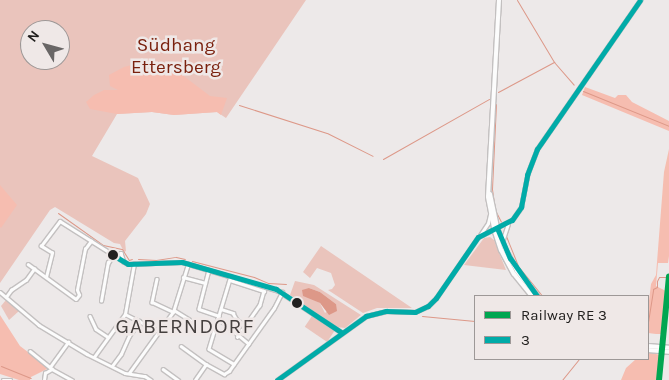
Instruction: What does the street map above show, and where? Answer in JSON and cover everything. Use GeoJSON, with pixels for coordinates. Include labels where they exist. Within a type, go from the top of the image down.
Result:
{"type":"FeatureCollection","features":[{"type":"Feature","properties":{"kind":"main road"},"geometry":{"type":"LineString","coordinates":[[499,0],[489,182],[490,214],[517,271],[537,295]]}},
{"type":"Feature","properties":{"kind":"main road"},"geometry":{"type":"LineString","coordinates":[[489,182],[496,229],[506,261],[531,295]]}},
{"type":"Feature","properties":{"kind":"main road"},"geometry":{"type":"LineString","coordinates":[[649,348],[669,348]]}},
{"type":"Feature","properties":{"kind":"main road"},"geometry":{"type":"LineString","coordinates":[[649,348],[669,352]]}},
{"type":"Feature","properties":{"kind":"street"},"geometry":{"type":"LineString","coordinates":[[502,242],[509,222],[521,206],[529,168],[537,149],[640,0]]}},
{"type":"Feature","properties":{"kind":"street"},"geometry":{"type":"LineString","coordinates":[[277,380],[341,332],[366,316],[386,311],[415,312],[428,306],[480,236],[487,225],[490,214]]}},
{"type":"Feature","properties":{"kind":"street"},"geometry":{"type":"LineString","coordinates":[[46,277],[52,252],[40,247],[57,223],[62,222],[124,262],[134,264],[188,264],[282,292],[341,332]]}},
{"type":"Feature","properties":{"kind":"street"},"geometry":{"type":"LineString","coordinates":[[480,236],[509,222]]}},
{"type":"Feature","properties":{"kind":"street"},"geometry":{"type":"LineString","coordinates":[[28,264],[70,296],[77,298],[85,249],[92,241]]}},
{"type":"Feature","properties":{"kind":"street"},"geometry":{"type":"LineString","coordinates":[[101,301],[108,263],[113,255],[121,253],[124,262]]}},
{"type":"Feature","properties":{"kind":"street"},"geometry":{"type":"LineString","coordinates":[[94,357],[125,314],[134,264]]}},
{"type":"Feature","properties":{"kind":"street"},"geometry":{"type":"LineString","coordinates":[[129,374],[173,311],[188,264]]}},
{"type":"Feature","properties":{"kind":"street"},"geometry":{"type":"LineString","coordinates":[[6,297],[11,290],[26,280],[34,269]]}},
{"type":"Feature","properties":{"kind":"street"},"geometry":{"type":"LineString","coordinates":[[209,270],[199,309],[219,317],[238,337],[248,344]]}},
{"type":"Feature","properties":{"kind":"street"},"geometry":{"type":"LineString","coordinates":[[231,276],[209,349],[234,364]]}},
{"type":"Feature","properties":{"kind":"street"},"geometry":{"type":"LineString","coordinates":[[183,277],[205,283]]}},
{"type":"Feature","properties":{"kind":"street"},"geometry":{"type":"LineString","coordinates":[[157,279],[152,302],[190,320]]}},
{"type":"Feature","properties":{"kind":"street"},"geometry":{"type":"LineString","coordinates":[[230,280],[264,291],[260,305],[238,337]]}},
{"type":"Feature","properties":{"kind":"street"},"geometry":{"type":"LineString","coordinates":[[0,292],[39,325],[68,342],[112,367],[151,380]]}},
{"type":"Feature","properties":{"kind":"street"},"geometry":{"type":"LineString","coordinates":[[181,346],[206,364],[222,373],[227,373],[274,308],[282,292]]}},
{"type":"Feature","properties":{"kind":"street"},"geometry":{"type":"LineString","coordinates":[[221,309],[233,313],[236,320],[245,325]]}},
{"type":"Feature","properties":{"kind":"street"},"geometry":{"type":"LineString","coordinates":[[125,314],[159,331]]}},
{"type":"Feature","properties":{"kind":"street"},"geometry":{"type":"LineString","coordinates":[[90,316],[96,328],[108,337]]}},
{"type":"Feature","properties":{"kind":"street"},"geometry":{"type":"LineString","coordinates":[[112,367],[121,354],[129,336],[140,321]]}},
{"type":"Feature","properties":{"kind":"street"},"geometry":{"type":"LineString","coordinates":[[44,380],[45,373],[51,368],[68,342]]}},
{"type":"Feature","properties":{"kind":"street"},"geometry":{"type":"LineString","coordinates":[[30,351],[51,368],[72,380]]}},
{"type":"Feature","properties":{"kind":"street"},"geometry":{"type":"LineString","coordinates":[[195,380],[206,364]]}},
{"type":"Feature","properties":{"kind":"street"},"geometry":{"type":"LineString","coordinates":[[163,369],[178,380]]}},
{"type":"Feature","properties":{"kind":"street"},"geometry":{"type":"LineString","coordinates":[[134,380],[135,375]]}},
{"type":"Feature","properties":{"kind":"street"},"geometry":{"type":"LineString","coordinates":[[4,379],[11,380]]}},
{"type":"Feature","properties":{"kind":"green space","name":"Südhang Ettersberg"},"geometry":{"type":"Polygon","coordinates":[[[0,0],[306,0],[226,118],[217,112],[174,115],[152,112],[117,114],[92,156],[138,178],[150,204],[146,214],[125,241],[126,251],[124,252],[120,244],[114,243],[55,207],[50,210],[0,283],[0,0]]]}},
{"type":"Feature","properties":{"kind":"green space"},"geometry":{"type":"Polygon","coordinates":[[[490,237],[494,240],[506,270],[464,265],[484,238],[490,237]]]}},
{"type":"Feature","properties":{"kind":"green space"},"geometry":{"type":"Polygon","coordinates":[[[321,246],[412,308],[377,308],[363,313],[328,290],[332,289],[335,285],[331,273],[317,268],[310,278],[303,272],[321,246]]]}},
{"type":"Feature","properties":{"kind":"green space"},"geometry":{"type":"Polygon","coordinates":[[[295,281],[314,285],[361,315],[345,328],[336,327],[290,295],[295,281]],[[309,288],[309,297],[320,303],[325,313],[336,304],[320,292],[309,288]]]}},
{"type":"Feature","properties":{"kind":"green space"},"geometry":{"type":"Polygon","coordinates":[[[6,300],[19,311],[9,320],[1,306],[6,300]]]}},
{"type":"Feature","properties":{"kind":"green space"},"geometry":{"type":"Polygon","coordinates":[[[312,316],[334,331],[327,342],[305,327],[312,316]]]}},
{"type":"Feature","properties":{"kind":"shaded area"},"geometry":{"type":"Polygon","coordinates":[[[151,60],[181,74],[210,96],[227,98],[221,115],[217,112],[174,115],[152,112],[117,114],[90,109],[86,102],[94,95],[104,90],[118,90],[110,86],[109,75],[124,67],[151,60]]]}},
{"type":"Feature","properties":{"kind":"shaded area"},"geometry":{"type":"Polygon","coordinates":[[[585,87],[615,98],[618,95],[626,95],[632,102],[669,121],[669,131],[582,95],[585,87]]]}},
{"type":"Feature","properties":{"kind":"shaded area"},"geometry":{"type":"Polygon","coordinates":[[[669,149],[669,256],[668,263],[658,263],[656,286],[666,291],[662,334],[656,334],[649,333],[649,301],[651,284],[656,275],[664,172],[669,149]]]}},
{"type":"Feature","properties":{"kind":"shaded area"},"geometry":{"type":"Polygon","coordinates":[[[0,185],[17,205],[1,228],[0,227],[0,185]]]}},
{"type":"Feature","properties":{"kind":"shaded area"},"geometry":{"type":"Polygon","coordinates":[[[309,288],[320,292],[336,304],[337,311],[329,315],[320,303],[303,296],[302,290],[309,288]]]}},
{"type":"Feature","properties":{"kind":"shaded area"},"geometry":{"type":"Polygon","coordinates":[[[0,315],[20,346],[49,368],[31,377],[30,380],[19,380],[0,374],[0,315]]]}},
{"type":"Feature","properties":{"kind":"shaded area"},"geometry":{"type":"Polygon","coordinates":[[[649,352],[660,355],[658,380],[621,380],[626,368],[635,360],[649,360],[649,352]]]}},
{"type":"Feature","properties":{"kind":"waterway"},"geometry":{"type":"LineString","coordinates":[[517,0],[554,62]]}},
{"type":"Feature","properties":{"kind":"waterway"},"geometry":{"type":"LineString","coordinates":[[498,92],[554,62],[574,85]]}},
{"type":"Feature","properties":{"kind":"waterway"},"geometry":{"type":"LineString","coordinates":[[583,91],[669,126]]}},
{"type":"Feature","properties":{"kind":"waterway"},"geometry":{"type":"LineString","coordinates":[[383,159],[489,99]]}},
{"type":"Feature","properties":{"kind":"waterway"},"geometry":{"type":"LineString","coordinates":[[496,104],[492,189],[495,210],[501,222]]}},
{"type":"Feature","properties":{"kind":"waterway"},"geometry":{"type":"LineString","coordinates":[[239,105],[327,133],[373,156]]}},
{"type":"Feature","properties":{"kind":"waterway"},"geometry":{"type":"LineString","coordinates":[[58,213],[103,245],[122,249],[129,260],[132,259]]}},
{"type":"Feature","properties":{"kind":"waterway"},"geometry":{"type":"LineString","coordinates":[[506,236],[518,266],[541,295]]}},
{"type":"Feature","properties":{"kind":"waterway"},"geometry":{"type":"LineString","coordinates":[[494,239],[504,261],[528,295]]}},
{"type":"Feature","properties":{"kind":"waterway"},"geometry":{"type":"LineString","coordinates":[[138,259],[156,260],[176,257],[185,259]]}},
{"type":"Feature","properties":{"kind":"waterway"},"geometry":{"type":"LineString","coordinates":[[192,261],[254,277],[268,283],[286,284]]}},
{"type":"Feature","properties":{"kind":"waterway"},"geometry":{"type":"LineString","coordinates":[[649,315],[653,289],[657,287],[659,277],[669,277]]}},
{"type":"Feature","properties":{"kind":"waterway"},"geometry":{"type":"LineString","coordinates":[[422,316],[474,321]]}},
{"type":"Feature","properties":{"kind":"waterway"},"geometry":{"type":"LineString","coordinates":[[562,380],[578,360]]}},
{"type":"Feature","properties":{"kind":"waterway"},"geometry":{"type":"LineString","coordinates":[[1,366],[31,378]]}},
{"type":"Feature","properties":{"kind":"transit line","name":"3"},"geometry":{"type":"LineString","coordinates":[[277,380],[366,316],[386,311],[415,312],[428,306],[436,298],[478,237],[512,220],[521,207],[527,175],[537,149],[640,0]]}},
{"type":"Feature","properties":{"kind":"transit line","name":"3"},"geometry":{"type":"LineString","coordinates":[[497,228],[510,258],[536,295]]}},
{"type":"Feature","properties":{"kind":"transit line","name":"3"},"geometry":{"type":"LineString","coordinates":[[113,255],[128,264],[182,262],[276,289],[341,332]]}},
{"type":"Feature","properties":{"kind":"transit line"},"geometry":{"type":"LineString","coordinates":[[659,380],[669,276]]}},
{"type":"Feature","properties":{"kind":"district","name":"GABERNDORF"},"geometry":{"type":"Point","coordinates":[185,326]}}]}
